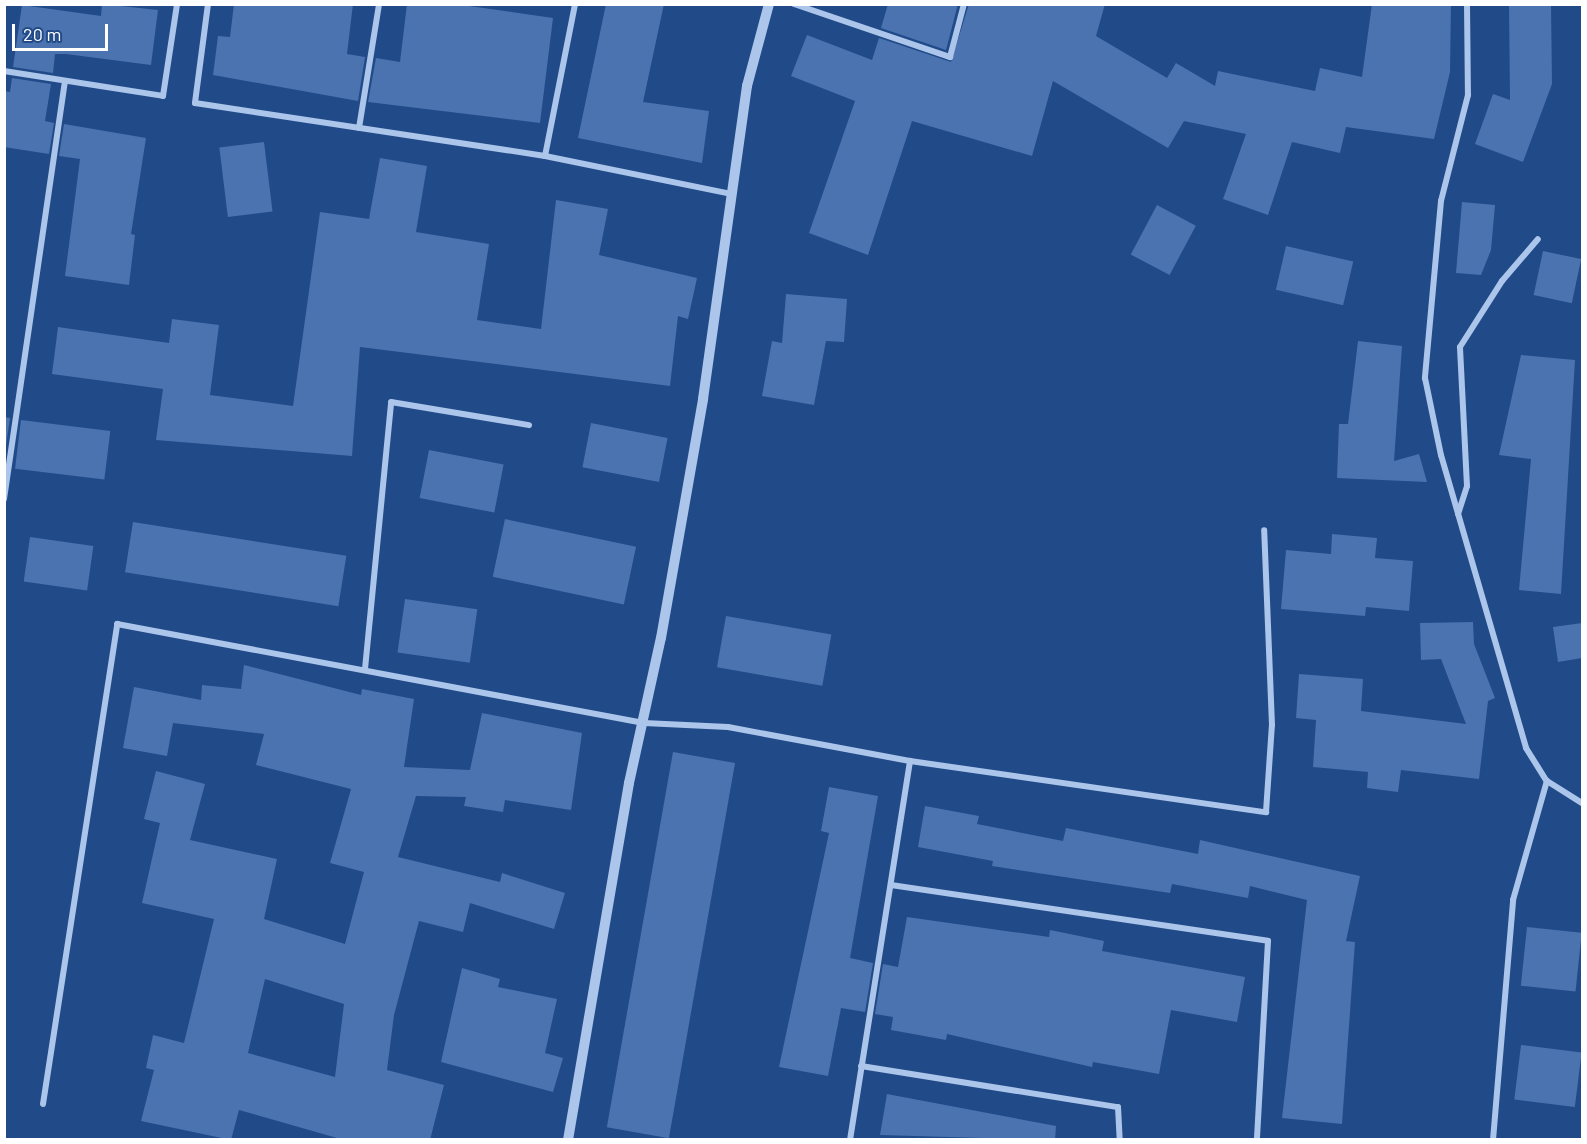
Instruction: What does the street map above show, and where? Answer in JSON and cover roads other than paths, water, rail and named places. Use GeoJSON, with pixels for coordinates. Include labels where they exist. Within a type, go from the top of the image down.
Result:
{"type":"FeatureCollection","features":[{"type":"Feature","properties":{"kind":"street"},"geometry":{"type":"LineString","coordinates":[[4,71],[163,96],[177,4]]}},
{"type":"Feature","properties":{"kind":"street"},"geometry":{"type":"LineString","coordinates":[[208,4],[195,103],[545,156],[735,195]]}},
{"type":"Feature","properties":{"kind":"street"},"geometry":{"type":"LineString","coordinates":[[360,128],[380,4]]}},
{"type":"Feature","properties":{"kind":"street"},"geometry":{"type":"LineString","coordinates":[[545,156],[575,4]]}},
{"type":"Feature","properties":{"kind":"street"},"geometry":{"type":"LineString","coordinates":[[568,1140],[629,783],[644,723],[735,195],[747,86],[769,4]]}},
{"type":"Feature","properties":{"kind":"street"},"geometry":{"type":"LineString","coordinates":[[794,4],[950,57],[964,4]]}},
{"type":"Feature","properties":{"kind":"street"},"geometry":{"type":"LineString","coordinates":[[1467,4],[1468,95],[1441,201],[1425,378],[1458,514],[1526,748],[1548,781],[1582,803]]}},
{"type":"Feature","properties":{"kind":"street"},"geometry":{"type":"LineString","coordinates":[[4,499],[65,81]]}},
{"type":"Feature","properties":{"kind":"street"},"geometry":{"type":"LineString","coordinates":[[1458,514],[1467,486],[1460,347],[1502,281],[1538,239]]}},
{"type":"Feature","properties":{"kind":"street"},"geometry":{"type":"LineString","coordinates":[[365,669],[391,402],[529,425]]}},
{"type":"Feature","properties":{"kind":"street"},"geometry":{"type":"LineString","coordinates":[[43,1104],[117,624],[644,723],[728,727],[910,761],[1266,812],[1272,725],[1264,530]]}},
{"type":"Feature","properties":{"kind":"street"},"geometry":{"type":"LineString","coordinates":[[850,1140],[910,761]]}},
{"type":"Feature","properties":{"kind":"street"},"geometry":{"type":"LineString","coordinates":[[1492,1140],[1513,900],[1548,781]]}},
{"type":"Feature","properties":{"kind":"street"},"geometry":{"type":"LineString","coordinates":[[891,885],[1268,941],[1257,1140]]}},
{"type":"Feature","properties":{"kind":"street"},"geometry":{"type":"LineString","coordinates":[[861,1066],[1118,1107],[1120,1140]]}}]}
